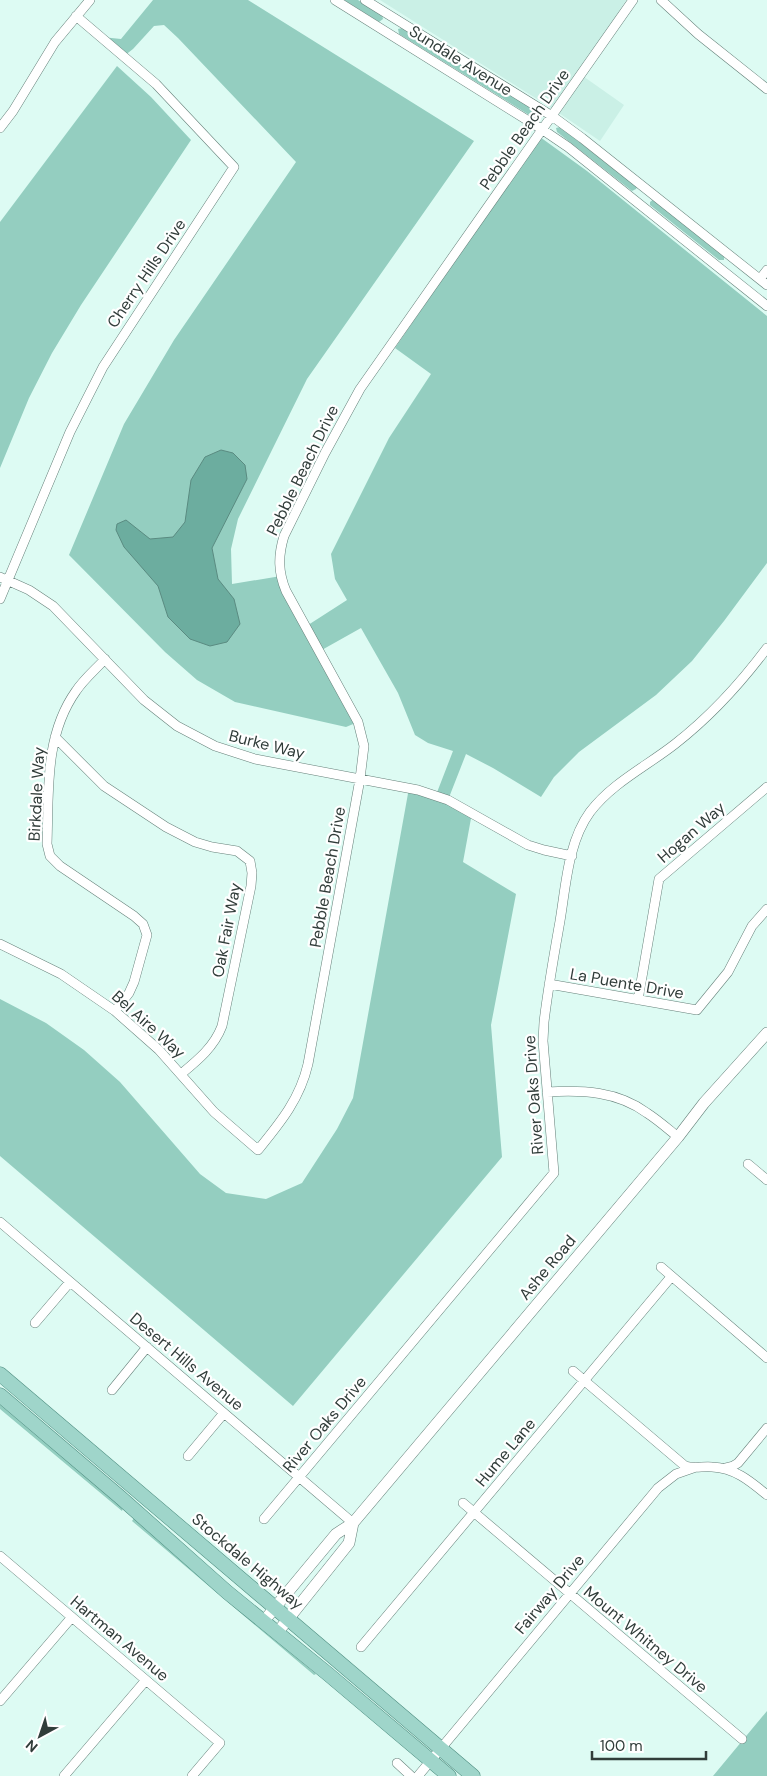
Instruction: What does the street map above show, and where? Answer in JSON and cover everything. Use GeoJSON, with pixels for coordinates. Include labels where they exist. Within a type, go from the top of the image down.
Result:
{"type":"FeatureCollection","features":[{"type":"Feature","properties":{"kind":"main road","name":"Stockdale Highway"},"geometry":{"type":"LineString","coordinates":[[0,1374],[275,1607],[435,1754],[448,1776]]}},
{"type":"Feature","properties":{"kind":"main road","name":"Stockdale Highway"},"geometry":{"type":"LineString","coordinates":[[0,1395],[263,1622],[435,1754],[473,1776]]}},
{"type":"Feature","properties":{"kind":"street"},"geometry":{"type":"LineString","coordinates":[[0,128],[13,111],[55,42],[90,0]]}},
{"type":"Feature","properties":{"kind":"street","name":"Sundale Avenue"},"geometry":{"type":"LineString","coordinates":[[335,0],[543,130],[574,152],[767,306]]}},
{"type":"Feature","properties":{"kind":"street","name":"Sundale Avenue"},"geometry":{"type":"LineString","coordinates":[[365,0],[552,116],[764,282]]}},
{"type":"Feature","properties":{"kind":"street","name":"Pebble Beach Drive"},"geometry":{"type":"LineString","coordinates":[[258,1150],[286,1116],[306,1073],[364,757],[362,734],[358,722],[286,592],[280,569],[281,546],[284,536],[325,453],[360,389],[633,0]]}},
{"type":"Feature","properties":{"kind":"street"},"geometry":{"type":"LineString","coordinates":[[661,0],[698,34],[767,89]]}},
{"type":"Feature","properties":{"kind":"street","name":"Cherry Hills Drive"},"geometry":{"type":"LineString","coordinates":[[0,599],[4,579],[70,432],[103,367],[234,167],[156,84],[76,16]]}},
{"type":"Feature","properties":{"kind":"street"},"geometry":{"type":"LineString","coordinates":[[639,204],[650,191]]}},
{"type":"Feature","properties":{"kind":"street"},"geometry":{"type":"LineString","coordinates":[[726,273],[736,260]]}},
{"type":"Feature","properties":{"kind":"street"},"geometry":{"type":"LineString","coordinates":[[764,282],[767,270]]}},
{"type":"Feature","properties":{"kind":"street","name":"Burke Way"},"geometry":{"type":"LineString","coordinates":[[4,579],[29,590],[53,606],[144,700],[160,714],[189,733],[215,746],[255,760],[436,795],[528,845],[572,856]]}},
{"type":"Feature","properties":{"kind":"street","name":"River Oaks Drive"},"geometry":{"type":"LineString","coordinates":[[264,1519],[554,1173],[543,1041],[544,1022],[572,856],[580,828],[598,802],[698,725],[740,682],[767,648]]}},
{"type":"Feature","properties":{"kind":"street","name":"Birkdale Way"},"geometry":{"type":"LineString","coordinates":[[105,660],[76,691],[60,720],[51,759],[47,844],[50,856],[60,866],[143,924],[147,935],[134,982],[129,993],[115,1011]]}},
{"type":"Feature","properties":{"kind":"street","name":"Oak Fair Way"},"geometry":{"type":"LineString","coordinates":[[55,737],[104,786],[166,827],[195,842],[236,851],[250,861],[252,873],[251,886],[222,1026],[216,1040],[206,1053],[181,1074]]}},
{"type":"Feature","properties":{"kind":"street","name":"Hogan Way"},"geometry":{"type":"LineString","coordinates":[[638,1000],[659,879],[767,786]]}},
{"type":"Feature","properties":{"kind":"street","name":"La Puente Drive"},"geometry":{"type":"LineString","coordinates":[[549,984],[696,1010],[728,972],[748,933],[767,909]]}},
{"type":"Feature","properties":{"kind":"street","name":"Bel Aire Way"},"geometry":{"type":"LineString","coordinates":[[0,944],[61,974],[115,1011],[142,1033],[214,1112],[258,1150]]}},
{"type":"Feature","properties":{"kind":"street","name":"Ashe Road"},"geometry":{"type":"LineString","coordinates":[[263,1622],[336,1534],[353,1524],[678,1137],[704,1103],[767,1033]]}},
{"type":"Feature","properties":{"kind":"street"},"geometry":{"type":"LineString","coordinates":[[547,1092],[589,1091],[619,1098],[647,1112],[678,1137]]}},
{"type":"Feature","properties":{"kind":"street"},"geometry":{"type":"LineString","coordinates":[[748,1164],[767,1180]]}},
{"type":"Feature","properties":{"kind":"street","name":"Desert Hills Avenue"},"geometry":{"type":"LineString","coordinates":[[0,1222],[353,1524]]}},
{"type":"Feature","properties":{"kind":"street"},"geometry":{"type":"LineString","coordinates":[[661,1268],[767,1358]]}},
{"type":"Feature","properties":{"kind":"street","name":"Hume Lane"},"geometry":{"type":"LineString","coordinates":[[361,1647],[672,1277]]}},
{"type":"Feature","properties":{"kind":"street"},"geometry":{"type":"LineString","coordinates":[[35,1323],[70,1282]]}},
{"type":"Feature","properties":{"kind":"street"},"geometry":{"type":"LineString","coordinates":[[112,1390],[147,1347]]}},
{"type":"Feature","properties":{"kind":"street"},"geometry":{"type":"LineString","coordinates":[[573,1371],[685,1466],[722,1468],[733,1466],[738,1463],[767,1428]]}},
{"type":"Feature","properties":{"kind":"street"},"geometry":{"type":"LineString","coordinates":[[188,1456],[224,1413]]}},
{"type":"Feature","properties":{"kind":"street","name":"Fairway Drive"},"geometry":{"type":"LineString","coordinates":[[418,1776],[658,1488],[676,1474],[696,1467]]}},
{"type":"Feature","properties":{"kind":"street"},"geometry":{"type":"LineString","coordinates":[[722,1468],[743,1476],[767,1495]]}},
{"type":"Feature","properties":{"kind":"street","name":"Mount Whitney Drive"},"geometry":{"type":"LineString","coordinates":[[463,1503],[742,1739]]}},
{"type":"Feature","properties":{"kind":"street","name":"Ashe Road"},"geometry":{"type":"LineString","coordinates":[[278,1633],[349,1543],[353,1524]]}},
{"type":"Feature","properties":{"kind":"street","name":"Hartman Avenue"},"geometry":{"type":"LineString","coordinates":[[0,1556],[220,1743],[192,1776]]}},
{"type":"Feature","properties":{"kind":"street"},"geometry":{"type":"LineString","coordinates":[[0,1701],[72,1617]]}},
{"type":"Feature","properties":{"kind":"street"},"geometry":{"type":"LineString","coordinates":[[64,1776],[146,1680]]}},
{"type":"Feature","properties":{"kind":"street"},"geometry":{"type":"LineString","coordinates":[[397,1763],[411,1776]]}},
{"type":"Feature","properties":{"kind":"shaded area"},"geometry":{"type":"Polygon","coordinates":[[[153,0],[248,0],[474,141],[307,379],[238,519],[231,549],[232,584],[281,576],[305,627],[347,600],[335,579],[331,554],[389,438],[431,374],[395,348],[540,137],[587,171],[767,316],[767,563],[692,661],[656,695],[579,752],[554,777],[541,797],[466,754],[448,800],[472,813],[463,862],[516,894],[491,1025],[502,1157],[293,1406],[0,1156],[0,999],[46,1023],[84,1050],[120,1082],[200,1174],[226,1193],[266,1199],[302,1183],[337,1129],[353,1098],[409,788],[436,795],[453,751],[428,743],[415,735],[398,693],[361,628],[320,651],[358,722],[346,727],[235,702],[197,680],[165,652],[69,555],[124,424],[174,340],[296,162],[164,25],[154,26],[124,56],[102,37],[121,39],[153,0]]]}},
{"type":"Feature","properties":{"kind":"shaded area"},"geometry":{"type":"Polygon","coordinates":[[[344,0],[358,0],[382,15],[383,19],[379,22],[344,0]]]}},
{"type":"Feature","properties":{"kind":"shaded area"},"geometry":{"type":"Polygon","coordinates":[[[380,0],[626,0],[580,74],[624,105],[600,141],[556,111],[380,0]]]}},
{"type":"Feature","properties":{"kind":"shaded area"},"geometry":{"type":"Polygon","coordinates":[[[402,28],[538,113],[534,118],[399,34],[398,29],[402,28]]]}},
{"type":"Feature","properties":{"kind":"shaded area"},"geometry":{"type":"Polygon","coordinates":[[[117,66],[151,97],[191,140],[81,305],[52,353],[29,398],[0,468],[0,222],[117,66]]]}},
{"type":"Feature","properties":{"kind":"shaded area"},"geometry":{"type":"Polygon","coordinates":[[[560,127],[637,187],[636,189],[632,191],[557,132],[556,128],[560,127]]]}},
{"type":"Feature","properties":{"kind":"shaded area"},"geometry":{"type":"Polygon","coordinates":[[[654,199],[724,255],[724,260],[719,260],[650,205],[650,202],[654,199]]]}},
{"type":"Feature","properties":{"kind":"shaded area"},"geometry":{"type":"Polygon","coordinates":[[[221,450],[233,453],[245,465],[247,479],[212,548],[218,579],[234,599],[240,624],[227,642],[210,646],[190,639],[168,617],[158,586],[124,547],[116,530],[117,524],[126,520],[150,539],[173,537],[185,522],[191,480],[205,457],[221,450]]]}},
{"type":"Feature","properties":{"kind":"shaded area"},"geometry":{"type":"Polygon","coordinates":[[[0,1404],[123,1508],[122,1511],[0,1409],[0,1404]]]}},
{"type":"Feature","properties":{"kind":"shaded area"},"geometry":{"type":"Polygon","coordinates":[[[134,1518],[316,1674],[314,1675],[132,1521],[134,1518]]]}},
{"type":"Feature","properties":{"kind":"shaded area"},"geometry":{"type":"Polygon","coordinates":[[[767,1711],[767,1776],[713,1776],[767,1711]]]}}]}
